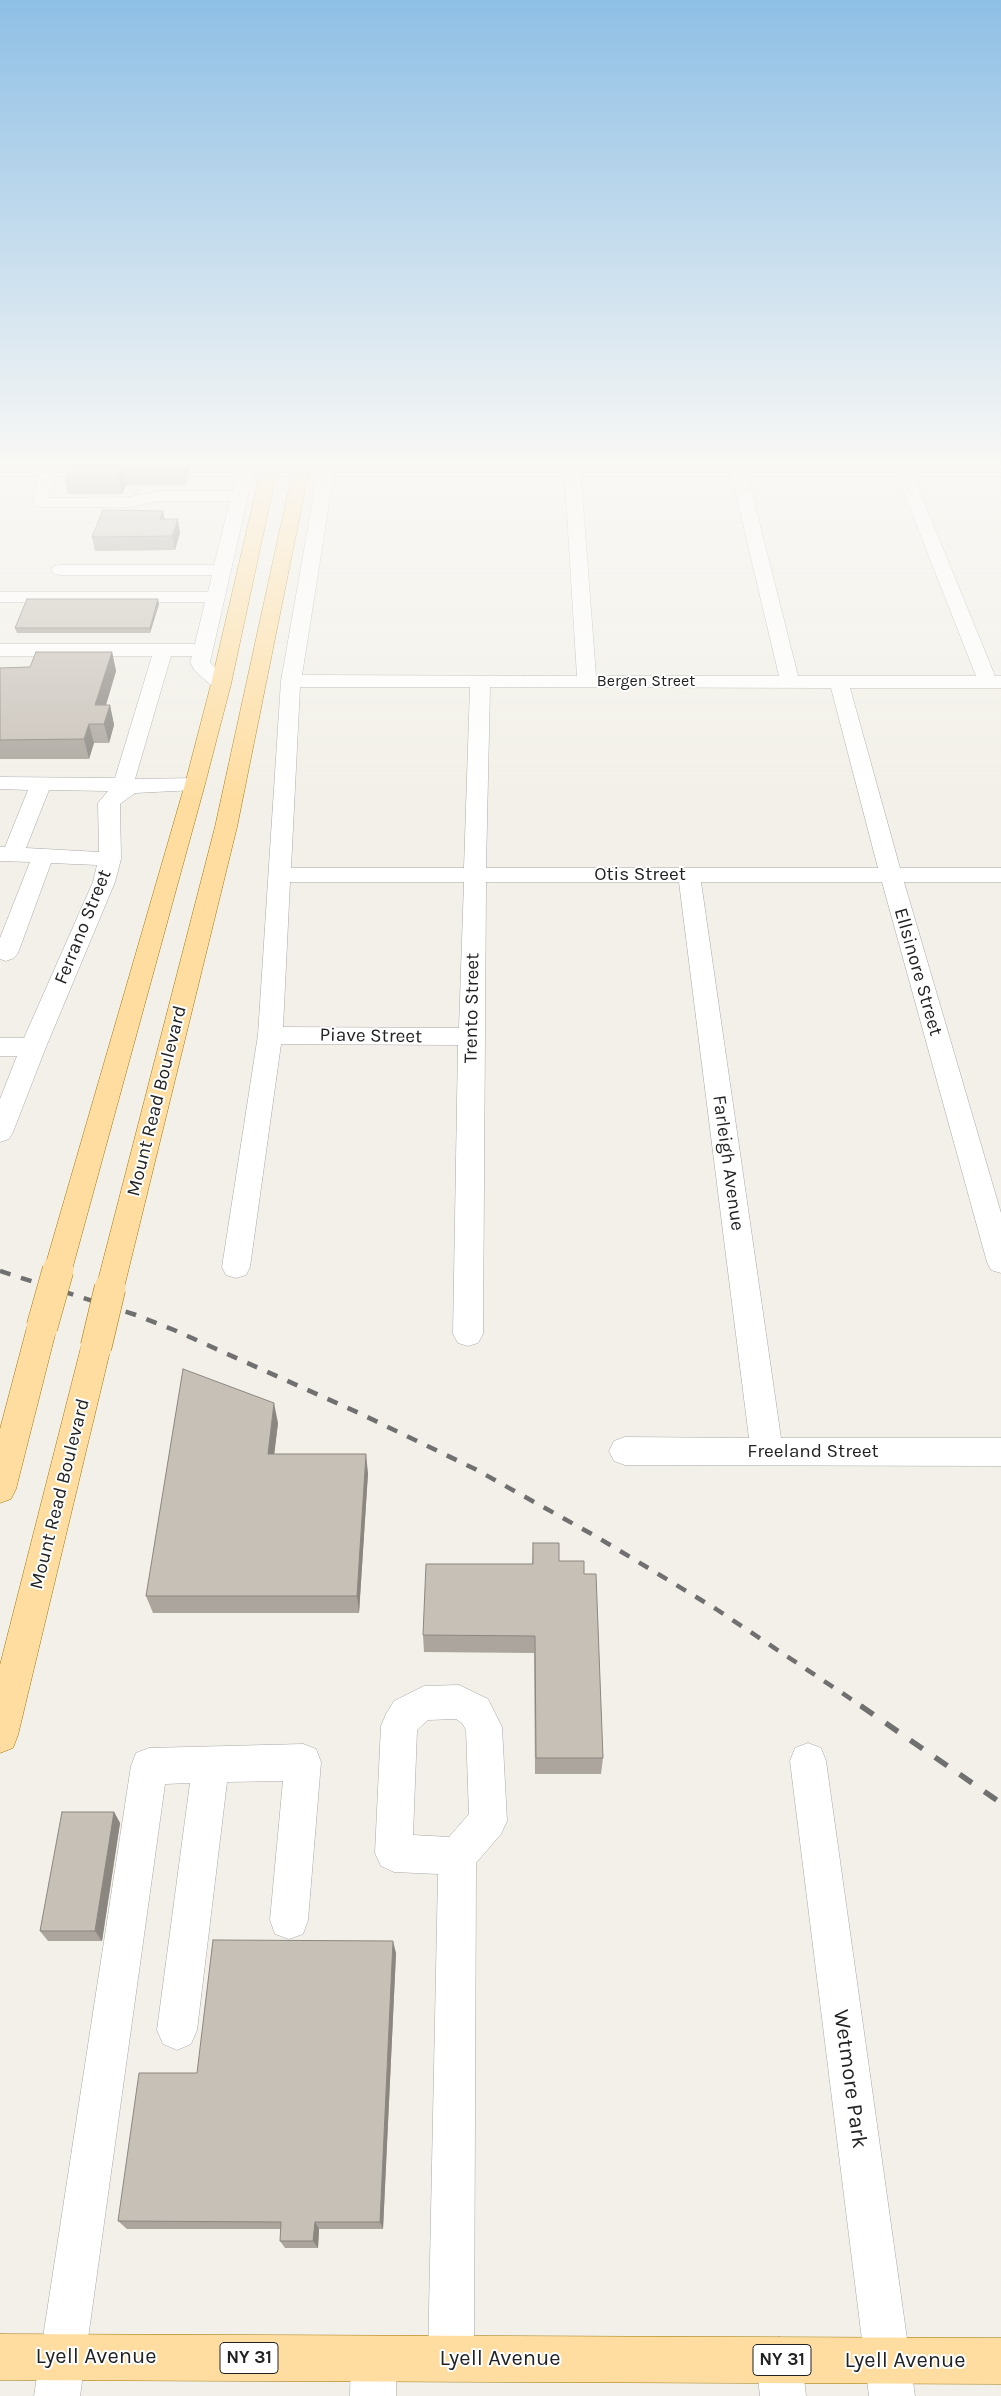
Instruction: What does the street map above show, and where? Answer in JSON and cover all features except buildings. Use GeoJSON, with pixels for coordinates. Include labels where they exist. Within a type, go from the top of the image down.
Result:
{"type":"FeatureCollection","features":[{"type":"Feature","properties":{"kind":"main road"},"geometry":{"type":"LineString","coordinates":[[0,1489],[42,1327],[195,784],[221,684],[245,577]]}},
{"type":"Feature","properties":{"kind":"main road","name":"Mount Read Boulevard"},"geometry":{"type":"LineString","coordinates":[[0,1735],[226,827],[278,577]]}},
{"type":"Feature","properties":{"kind":"main road"},"geometry":{"type":"LineString","coordinates":[[195,784],[209,776],[243,745]]}},
{"type":"Feature","properties":{"kind":"main road"},"geometry":{"type":"LineString","coordinates":[[195,784],[212,795],[220,806],[226,827]]}},
{"type":"Feature","properties":{"kind":"main road","name":"Lyell Avenue"},"geometry":{"type":"LineString","coordinates":[[0,2357],[60,2377],[374,2378],[451,2359],[781,2378],[890,2378],[1001,2361]]}},
{"type":"Feature","properties":{"kind":"street"},"geometry":{"type":"LineString","coordinates":[[219,577],[202,650],[201,666],[221,684]]}},
{"type":"Feature","properties":{"kind":"street"},"geometry":{"type":"LineString","coordinates":[[236,1267],[270,1035],[291,681],[308,577]]}},
{"type":"Feature","properties":{"kind":"street"},"geometry":{"type":"LineString","coordinates":[[580,577],[587,681]]}},
{"type":"Feature","properties":{"kind":"street"},"geometry":{"type":"LineString","coordinates":[[764,577],[790,681]]}},
{"type":"Feature","properties":{"kind":"street"},"geometry":{"type":"LineString","coordinates":[[949,577],[994,682]]}},
{"type":"Feature","properties":{"kind":"street"},"geometry":{"type":"LineString","coordinates":[[0,597],[215,597]]}},
{"type":"Feature","properties":{"kind":"street"},"geometry":{"type":"LineString","coordinates":[[0,650],[202,650]]}},
{"type":"Feature","properties":{"kind":"street"},"geometry":{"type":"LineString","coordinates":[[0,783],[133,785],[163,650]]}},
{"type":"Feature","properties":{"kind":"street","name":"Bergen Street"},"geometry":{"type":"LineString","coordinates":[[291,681],[994,682]]}},
{"type":"Feature","properties":{"kind":"street","name":"Trento Street"},"geometry":{"type":"LineString","coordinates":[[468,1334],[471,1037],[480,681]]}},
{"type":"Feature","properties":{"kind":"street","name":"Ellsinore Street"},"geometry":{"type":"LineString","coordinates":[[839,681],[891,875],[1001,1262]]}},
{"type":"Feature","properties":{"kind":"street"},"geometry":{"type":"LineString","coordinates":[[41,784],[7,854],[110,859]]}},
{"type":"Feature","properties":{"kind":"street","name":"Ferrano Street"},"geometry":{"type":"LineString","coordinates":[[0,1132],[7,1097],[33,1047],[104,882],[110,859],[109,803],[116,795],[133,785],[195,784]]}},
{"type":"Feature","properties":{"kind":"street"},"geometry":{"type":"LineString","coordinates":[[6,953],[43,856]]}},
{"type":"Feature","properties":{"kind":"street","name":"Otis Street"},"geometry":{"type":"LineString","coordinates":[[280,875],[1001,875]]}},
{"type":"Feature","properties":{"kind":"street","name":"Farleigh Avenue"},"geometry":{"type":"LineString","coordinates":[[689,875],[768,1452]]}},
{"type":"Feature","properties":{"kind":"street","name":"Piave Street"},"geometry":{"type":"LineString","coordinates":[[270,1035],[471,1037]]}},
{"type":"Feature","properties":{"kind":"street"},"geometry":{"type":"LineString","coordinates":[[0,1047],[33,1047]]}},
{"type":"Feature","properties":{"kind":"street","name":"Freeland Street"},"geometry":{"type":"LineString","coordinates":[[625,1451],[1001,1452]]}},
{"type":"Feature","properties":{"kind":"street","name":"Wetmore Park"},"geometry":{"type":"LineString","coordinates":[[808,1761],[890,2378]]}},
{"type":"Feature","properties":{"kind":"street"},"geometry":{"type":"LineString","coordinates":[[60,2377],[149,1766],[303,1762],[289,1920]]}},
{"type":"Feature","properties":{"kind":"street"},"geometry":{"type":"LineString","coordinates":[[177,2030],[211,1765]]}},
{"type":"Feature","properties":{"kind":"street"},"geometry":{"type":"LineString","coordinates":[[451,2359],[457,1856]]}},
{"type":"Feature","properties":{"kind":"railway"},"geometry":{"type":"LineString","coordinates":[[0,1271],[136,1315],[174,1330],[359,1413],[475,1469],[597,1537],[716,1609],[863,1707]]}},
{"type":"Feature","properties":{"kind":"railway"},"geometry":{"type":"LineString","coordinates":[[861,1706],[1001,1803]]}}]}
